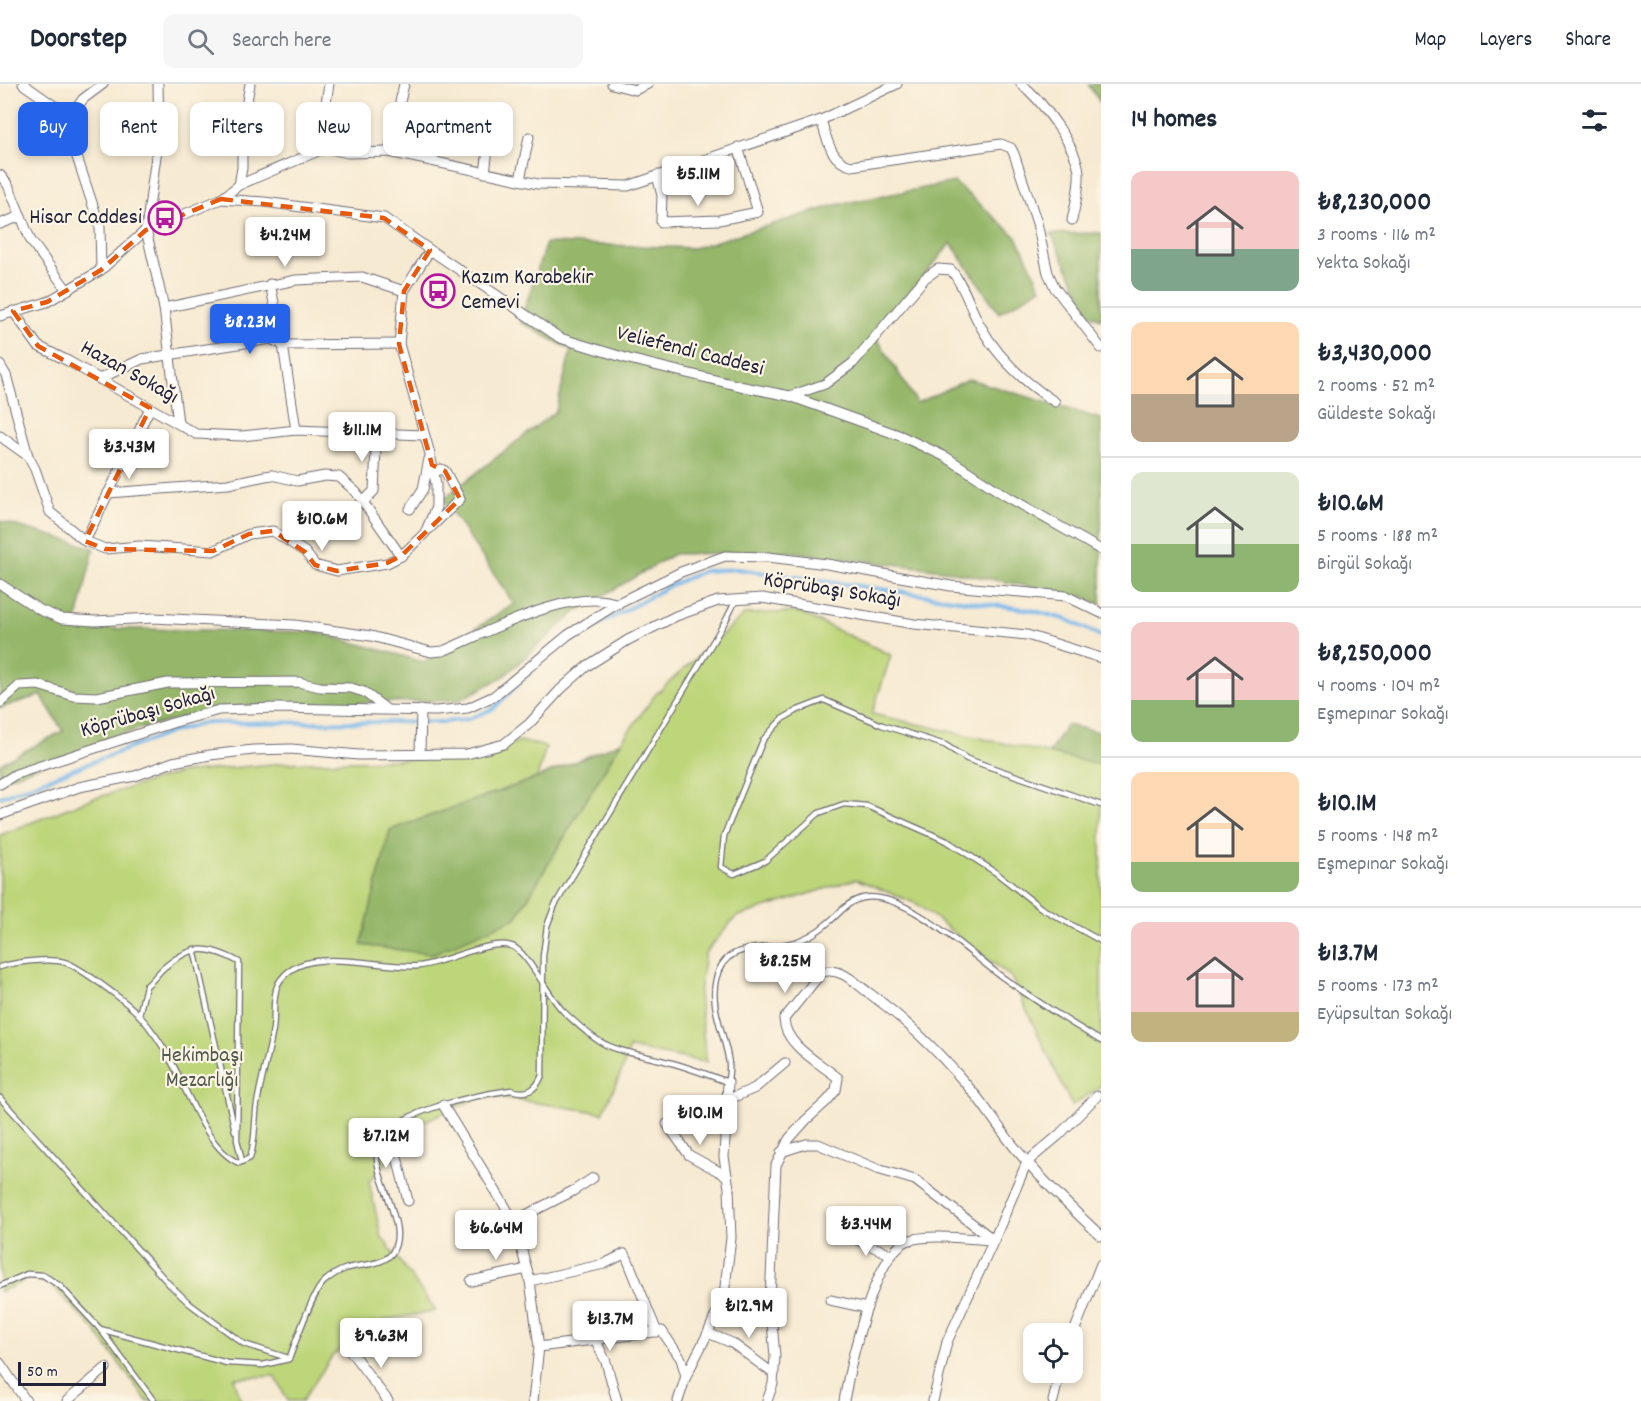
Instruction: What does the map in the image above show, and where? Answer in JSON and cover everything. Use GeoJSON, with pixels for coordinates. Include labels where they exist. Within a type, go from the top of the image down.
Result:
{"type":"FeatureCollection","features":[{"type":"Feature","properties":{"kind":"street"},"geometry":{"type":"LineString","coordinates":[[23,84],[49,102]]}},
{"type":"Feature","properties":{"kind":"street"},"geometry":{"type":"LineString","coordinates":[[81,102],[103,84]]}},
{"type":"Feature","properties":{"kind":"street"},"geometry":{"type":"LineString","coordinates":[[158,84],[159,134],[146,230],[164,308],[178,423]]}},
{"type":"Feature","properties":{"kind":"street"},"geometry":{"type":"LineString","coordinates":[[239,185],[242,168],[242,129],[250,84]]}},
{"type":"Feature","properties":{"kind":"street"},"geometry":{"type":"LineString","coordinates":[[326,102],[329,84]]}},
{"type":"Feature","properties":{"kind":"street"},"geometry":{"type":"LineString","coordinates":[[400,102],[404,84]]}},
{"type":"Feature","properties":{"kind":"street"},"geometry":{"type":"LineString","coordinates":[[612,84],[635,90],[648,84]]}},
{"type":"Feature","properties":{"kind":"street"},"geometry":{"type":"LineString","coordinates":[[407,156],[538,184],[628,186],[821,120],[897,84]]}},
{"type":"Feature","properties":{"kind":"street"},"geometry":{"type":"LineString","coordinates":[[1022,84],[1031,91],[1058,124],[1080,172],[1072,220]]}},
{"type":"Feature","properties":{"kind":"street"},"geometry":{"type":"LineString","coordinates":[[821,120],[833,155],[851,166],[1001,144],[1011,148],[1029,198],[1048,273],[1055,288],[1101,348]]}},
{"type":"Feature","properties":{"kind":"street"},"geometry":{"type":"LineString","coordinates":[[520,180],[529,137]]}},
{"type":"Feature","properties":{"kind":"street"},"geometry":{"type":"LineString","coordinates":[[657,175],[662,196],[661,222],[719,220],[758,212],[738,147]]}},
{"type":"Feature","properties":{"kind":"street"},"geometry":{"type":"LineString","coordinates":[[77,156],[100,227],[101,270]]}},
{"type":"Feature","properties":{"kind":"street"},"geometry":{"type":"LineString","coordinates":[[0,316],[47,302],[101,270],[146,230],[221,199],[239,185],[306,156]]}},
{"type":"Feature","properties":{"kind":"street"},"geometry":{"type":"LineString","coordinates":[[486,173],[488,156]]}},
{"type":"Feature","properties":{"kind":"street"},"geometry":{"type":"LineString","coordinates":[[0,175],[8,185],[31,241],[67,290]]}},
{"type":"Feature","properties":{"kind":"street","name":"Veliefendi Caddesi"},"geometry":{"type":"LineString","coordinates":[[221,199],[264,202],[384,218],[560,338],[629,359],[790,396],[901,436],[946,457],[1003,494],[1101,550]]}},
{"type":"Feature","properties":{"kind":"street"},"geometry":{"type":"LineString","coordinates":[[0,224],[21,216]]}},
{"type":"Feature","properties":{"kind":"street"},"geometry":{"type":"LineString","coordinates":[[425,533],[436,507],[436,484],[430,454],[399,344],[404,291],[430,250]]}},
{"type":"Feature","properties":{"kind":"street","name":"Veliefendi Caddesi"},"geometry":{"type":"LineString","coordinates":[[790,396],[825,384],[854,363],[925,278],[938,269],[951,270],[957,277],[980,327],[1011,369],[1055,402]]}},
{"type":"Feature","properties":{"kind":"street"},"geometry":{"type":"LineString","coordinates":[[164,308],[296,280],[362,277],[404,291]]}},
{"type":"Feature","properties":{"kind":"street"},"geometry":{"type":"LineString","coordinates":[[270,284],[283,345],[296,430]]}},
{"type":"Feature","properties":{"kind":"street","name":"Hazan Sokağı"},"geometry":{"type":"LineString","coordinates":[[13,311],[38,346],[196,434],[242,436],[296,430],[423,435]]}},
{"type":"Feature","properties":{"kind":"street"},"geometry":{"type":"LineString","coordinates":[[99,379],[142,359],[271,339],[283,345],[399,344]]}},
{"type":"Feature","properties":{"kind":"street"},"geometry":{"type":"LineString","coordinates":[[0,365],[6,375],[28,456],[50,512],[85,541],[105,549],[140,546],[213,551],[249,534],[273,531],[305,552],[315,565],[337,571],[387,563],[401,556],[460,499],[445,471],[441,469],[434,472]]}},
{"type":"Feature","properties":{"kind":"street"},"geometry":{"type":"LineString","coordinates":[[85,541],[150,408]]}},
{"type":"Feature","properties":{"kind":"street"},"geometry":{"type":"LineString","coordinates":[[363,502],[374,491],[379,433]]}},
{"type":"Feature","properties":{"kind":"street"},"geometry":{"type":"LineString","coordinates":[[0,436],[28,456]]}},
{"type":"Feature","properties":{"kind":"street"},"geometry":{"type":"LineString","coordinates":[[410,509],[423,489],[430,454]]}},
{"type":"Feature","properties":{"kind":"street"},"geometry":{"type":"LineString","coordinates":[[108,493],[228,484],[272,475],[297,481],[325,476],[339,477],[356,492],[401,556]]}},
{"type":"Feature","properties":{"kind":"street","name":"Köprübaşı Sokağı"},"geometry":{"type":"LineString","coordinates":[[0,784],[27,771],[172,723],[219,710],[386,709],[421,714],[468,708],[494,696],[568,635],[618,604],[681,572],[725,556],[768,557],[827,564],[951,586],[1066,596],[1101,614]]}},
{"type":"Feature","properties":{"kind":"street"},"geometry":{"type":"LineString","coordinates":[[0,584],[40,610],[62,619],[95,621],[153,618],[295,625],[371,636],[431,651],[443,651],[530,613],[605,599],[618,604]]}},
{"type":"Feature","properties":{"kind":"street","name":"Köprübaşı Sokağı"},"geometry":{"type":"LineString","coordinates":[[0,815],[79,788],[135,776],[173,762],[210,754],[291,749],[358,755],[467,754],[504,744],[529,724],[561,689],[587,666],[628,640],[676,616],[718,600],[762,598],[808,604],[914,624],[1027,635],[1101,658]]}},
{"type":"Feature","properties":{"kind":"street"},"geometry":{"type":"LineString","coordinates":[[0,703],[19,686],[38,685],[74,696],[97,698],[168,683],[298,681],[320,687],[351,688],[364,692],[386,709]]}},
{"type":"Feature","properties":{"kind":"street"},"geometry":{"type":"LineString","coordinates":[[420,754],[421,714]]}},
{"type":"Feature","properties":{"kind":"street"},"geometry":{"type":"LineString","coordinates":[[767,1401],[773,1384],[775,1356],[770,1301],[776,1165],[781,1152],[806,1120],[836,1090],[838,1078],[814,1061],[785,1030],[784,1019],[822,972],[830,970],[842,972],[894,1011],[928,1043],[975,1095],[1027,1162],[1062,1200],[1101,1236]]}},
{"type":"Feature","properties":{"kind":"street"},"geometry":{"type":"LineString","coordinates":[[727,1100],[755,1088],[785,1063]]}},
{"type":"Feature","properties":{"kind":"street"},"geometry":{"type":"LineString","coordinates":[[678,1401],[686,1376],[724,1295],[731,1238],[724,1157],[728,1082]]}},
{"type":"Feature","properties":{"kind":"street"},"geometry":{"type":"LineString","coordinates":[[933,1401],[947,1342],[1027,1162],[1059,1135],[1097,1096]]}},
{"type":"Feature","properties":{"kind":"street"},"geometry":{"type":"LineString","coordinates":[[443,1105],[514,1221],[530,1281],[539,1347],[533,1401]]}},
{"type":"Feature","properties":{"kind":"street"},"geometry":{"type":"LineString","coordinates":[[667,1124],[689,1155],[727,1176]]}},
{"type":"Feature","properties":{"kind":"street"},"geometry":{"type":"LineString","coordinates":[[387,1130],[394,1145],[408,1201]]}},
{"type":"Feature","properties":{"kind":"street"},"geometry":{"type":"LineString","coordinates":[[781,1152],[806,1144],[818,1144],[877,1168],[915,1180],[994,1240]]}},
{"type":"Feature","properties":{"kind":"street"},"geometry":{"type":"LineString","coordinates":[[514,1221],[573,1191],[593,1178]]}},
{"type":"Feature","properties":{"kind":"street"},"geometry":{"type":"LineString","coordinates":[[848,1236],[892,1255]]}},
{"type":"Feature","properties":{"kind":"street"},"geometry":{"type":"LineString","coordinates":[[844,1401],[852,1356],[867,1308],[882,1272],[896,1249],[908,1241],[926,1238],[994,1240]]}},
{"type":"Feature","properties":{"kind":"street"},"geometry":{"type":"LineString","coordinates":[[530,1281],[604,1264],[624,1254],[657,1332]]}},
{"type":"Feature","properties":{"kind":"street"},"geometry":{"type":"LineString","coordinates":[[1077,1323],[1101,1263]]}},
{"type":"Feature","properties":{"kind":"street"},"geometry":{"type":"LineString","coordinates":[[471,1281],[527,1269]]}},
{"type":"Feature","properties":{"kind":"street"},"geometry":{"type":"LineString","coordinates":[[830,1300],[867,1308]]}},
{"type":"Feature","properties":{"kind":"street"},"geometry":{"type":"LineString","coordinates":[[539,1347],[662,1331],[681,1359],[686,1376]]}},
{"type":"Feature","properties":{"kind":"street"},"geometry":{"type":"LineString","coordinates":[[708,1333],[732,1343],[774,1374]]}},
{"type":"Feature","properties":{"kind":"street"},"geometry":{"type":"LineString","coordinates":[[596,1341],[606,1362],[617,1401]]}},
{"type":"Feature","properties":{"kind":"street"},"geometry":{"type":"LineString","coordinates":[[352,1353],[388,1401]]}},
{"type":"Feature","properties":{"kind":"street"},"geometry":{"type":"LineString","coordinates":[[0,1363],[26,1401]]}},
{"type":"Feature","properties":{"kind":"street"},"geometry":{"type":"LineString","coordinates":[[67,1401],[106,1368]]}},
{"type":"Feature","properties":{"kind":"street"},"geometry":{"type":"LineString","coordinates":[[1053,1401],[1057,1383]]}},
{"type":"Feature","properties":{"kind":"lane"},"geometry":{"type":"LineString","coordinates":[[289,1359],[310,1306],[323,1282],[345,1269],[378,1262],[391,1255],[398,1230],[378,1163],[377,1144],[387,1130],[406,1118],[486,1093],[511,1090],[520,1093],[534,1090],[542,1075],[543,956],[547,927],[555,906],[726,620],[736,598]]}},
{"type":"Feature","properties":{"kind":"lane"},"geometry":{"type":"LineString","coordinates":[[1101,805],[967,759],[945,745],[882,725],[824,700],[790,714],[763,740],[724,836],[721,867],[734,874],[765,861],[819,813],[844,804],[867,806],[947,841],[995,872],[1041,908],[1101,941]]}},
{"type":"Feature","properties":{"kind":"lane"},"geometry":{"type":"LineString","coordinates":[[0,967],[45,961],[65,962],[90,977],[139,1014],[171,1060],[187,1096],[210,1135],[230,1159],[238,1163],[250,1158],[254,1147],[256,1111],[274,1027],[277,986],[284,976],[306,962],[355,961],[416,966],[435,964],[487,947],[512,946],[521,951],[556,1004],[600,1042],[624,1052],[669,1062],[728,1082],[729,1064],[715,996],[716,978],[725,958],[740,950],[788,944],[812,935],[847,904],[862,898],[877,897],[892,901],[925,919],[966,947],[998,974],[1101,1041]]}},
{"type":"Feature","properties":{"kind":"lane"},"geometry":{"type":"LineString","coordinates":[[194,949],[242,1161]]}},
{"type":"Feature","properties":{"kind":"lane"},"geometry":{"type":"LineString","coordinates":[[139,1014],[146,986],[165,966],[194,949],[221,952],[239,962],[237,1140]]}},
{"type":"Feature","properties":{"kind":"lane"},"geometry":{"type":"LineString","coordinates":[[0,1098],[169,1284],[190,1304],[244,1344],[289,1359]]}},
{"type":"Feature","properties":{"kind":"lane"},"geometry":{"type":"LineString","coordinates":[[0,1286],[27,1274],[43,1275],[60,1286],[100,1329],[154,1401]]}},
{"type":"Feature","properties":{"kind":"lane"},"geometry":{"type":"LineString","coordinates":[[100,1329],[227,1363],[263,1365],[289,1359]]}},
{"type":"Feature","properties":{"kind":"highlighted area"},"geometry":{"type":"Polygon","coordinates":[[[221,199],[384,218],[430,250],[404,291],[399,344],[432,465],[445,471],[460,499],[401,556],[387,563],[337,571],[315,565],[305,552],[273,531],[249,534],[213,551],[105,549],[85,541],[150,408],[38,346],[13,311],[47,302],[101,270],[146,230],[221,199]]]}},
{"type":"Feature","properties":{"kind":"green space"},"geometry":{"type":"Polygon","coordinates":[[[1088,84],[1101,84],[1101,104],[1088,84]]]}},
{"type":"Feature","properties":{"kind":"green space"},"geometry":{"type":"Polygon","coordinates":[[[954,182],[1017,237],[1041,288],[999,313],[951,243],[875,335],[917,403],[969,379],[1101,419],[1101,605],[1085,597],[943,570],[791,552],[674,554],[577,611],[503,677],[460,700],[225,707],[134,730],[0,781],[0,764],[63,731],[41,695],[0,708],[0,630],[2,629],[0,624],[0,521],[94,548],[75,628],[316,632],[424,662],[514,604],[443,499],[556,411],[571,350],[520,322],[546,243],[694,248],[836,205],[954,182]]]}},
{"type":"Feature","properties":{"kind":"green space"},"geometry":{"type":"Polygon","coordinates":[[[1101,233],[1101,319],[1090,314],[1051,234],[1101,233]]]}},
{"type":"Feature","properties":{"kind":"green space","name":"Hekimbaşı Mezarlığı"},"geometry":{"type":"Polygon","coordinates":[[[798,612],[891,655],[872,714],[1101,765],[1101,1086],[1072,1106],[1011,977],[917,904],[856,879],[736,917],[705,953],[699,994],[706,1062],[629,1048],[623,1068],[603,1113],[499,1097],[477,1098],[425,1121],[369,1181],[381,1236],[436,1311],[385,1320],[333,1355],[302,1401],[288,1401],[275,1376],[234,1378],[241,1401],[147,1401],[94,1329],[49,1283],[29,1278],[0,1292],[0,835],[88,800],[180,773],[284,763],[459,758],[494,751],[520,741],[546,747],[537,778],[390,830],[516,918],[621,742],[655,695],[745,614],[798,612]]]}},
{"type":"Feature","properties":{"kind":"green space"},"geometry":{"type":"Polygon","coordinates":[[[1066,725],[1101,732],[1101,765],[1049,753],[1066,725]]]}},
{"type":"Feature","properties":{"kind":"green space"},"geometry":{"type":"Polygon","coordinates":[[[621,742],[516,918],[432,954],[361,945],[390,830],[537,778],[621,742]]]}},
{"type":"Feature","properties":{"kind":"waterway"},"geometry":{"type":"LineString","coordinates":[[561,646],[669,586],[704,571],[737,569],[1031,610],[1068,620],[1101,636]]}},
{"type":"Feature","properties":{"kind":"waterway"},"geometry":{"type":"LineString","coordinates":[[0,797],[172,732],[204,723],[445,722],[468,719],[493,709],[532,670]]}},
{"type":"Feature","properties":{"kind":"place","name":"Hisar Caddesi"},"geometry":{"type":"Point","coordinates":[165,218]}},
{"type":"Feature","properties":{"kind":"place","name":"Kazım Karabekir Cemevi"},"geometry":{"type":"Point","coordinates":[438,291]}}]}
